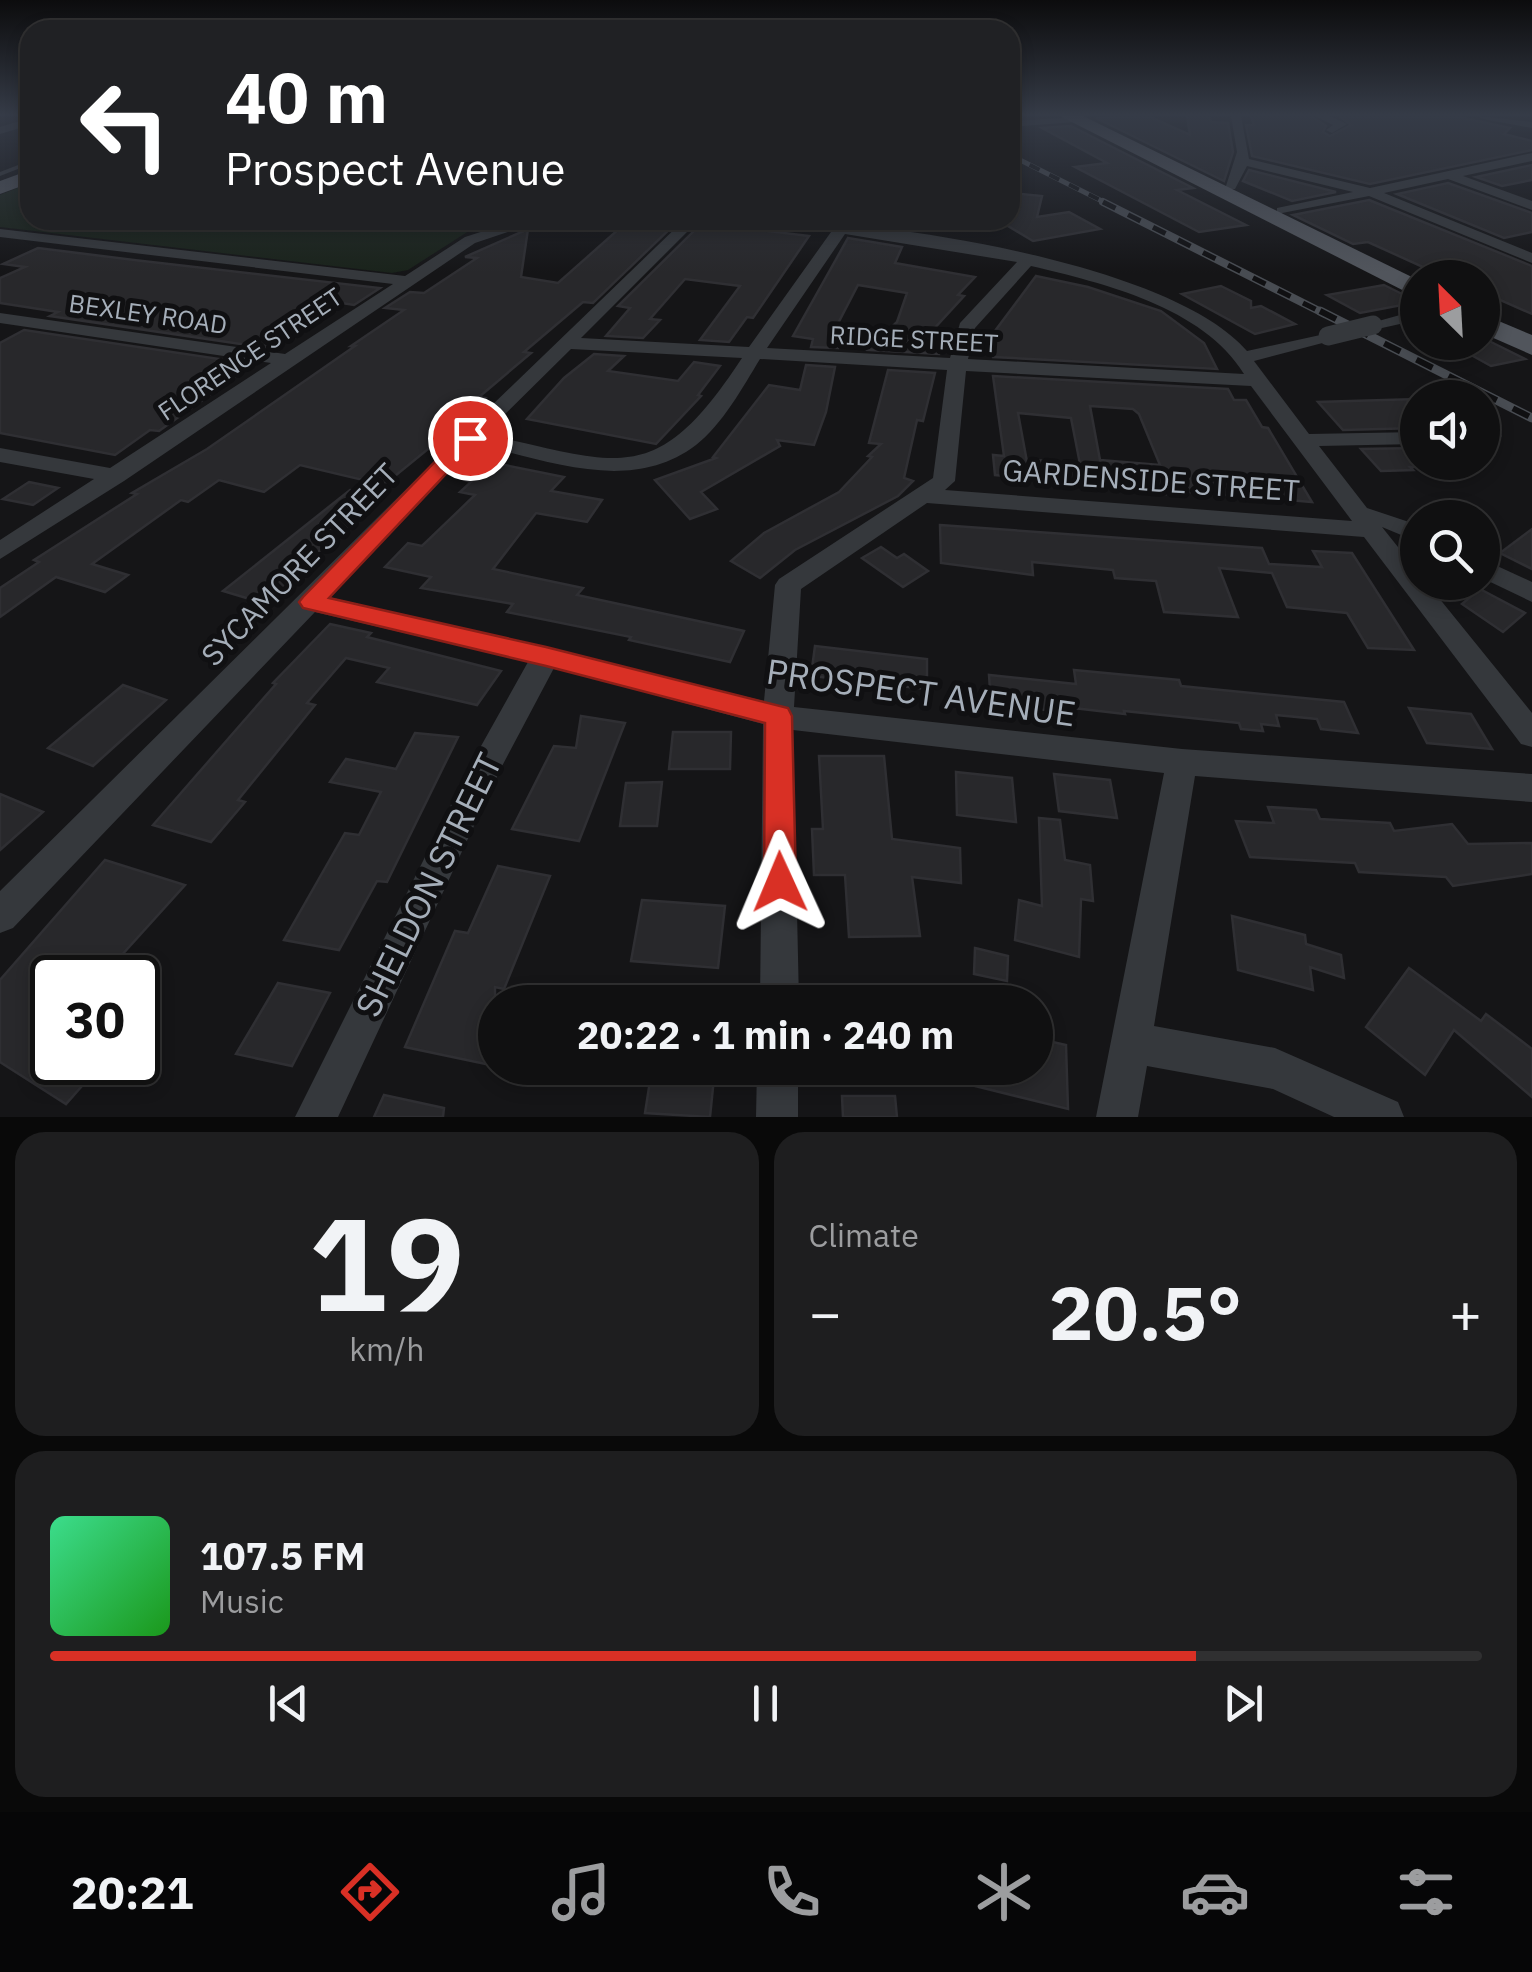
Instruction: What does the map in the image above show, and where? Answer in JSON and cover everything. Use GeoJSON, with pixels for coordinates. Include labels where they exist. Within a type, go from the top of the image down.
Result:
{"type":"FeatureCollection","features":[{"type":"Feature","properties":{"kind":"main road"},"geometry":{"type":"LineString","coordinates":[[1182,168],[1400,281]]}},
{"type":"Feature","properties":{"kind":"main road"},"geometry":{"type":"LineString","coordinates":[[1185,168],[1400,269]]}},
{"type":"Feature","properties":{"kind":"main road"},"geometry":{"type":"LineString","coordinates":[[0,188],[20,171]]}},
{"type":"Feature","properties":{"kind":"main road"},"geometry":{"type":"LineString","coordinates":[[1500,318],[1532,333]]}},
{"type":"Feature","properties":{"kind":"main road"},"geometry":{"type":"LineString","coordinates":[[1500,331],[1532,346]]}},
{"type":"Feature","properties":{"kind":"street"},"geometry":{"type":"LineString","coordinates":[[1230,186],[1240,168]]}},
{"type":"Feature","properties":{"kind":"street"},"geometry":{"type":"LineString","coordinates":[[1270,168],[1370,192],[1532,258]]}},
{"type":"Feature","properties":{"kind":"street"},"geometry":{"type":"LineString","coordinates":[[1282,211],[1478,168]]}},
{"type":"Feature","properties":{"kind":"street"},"geometry":{"type":"LineString","coordinates":[[1448,175],[1532,206]]}},
{"type":"Feature","properties":{"kind":"street","name":"FLORENCE STREET"},"geometry":{"type":"LineString","coordinates":[[0,551],[470,240],[504,230]]}},
{"type":"Feature","properties":{"kind":"street","name":"SYCAMORE STREET"},"geometry":{"type":"LineString","coordinates":[[0,916],[470,438],[682,230]]}},
{"type":"Feature","properties":{"kind":"street"},"geometry":{"type":"LineString","coordinates":[[470,438],[598,465],[622,466],[657,459],[691,439],[734,387],[752,354],[840,230]]}},
{"type":"Feature","properties":{"kind":"street"},"geometry":{"type":"LineString","coordinates":[[849,230],[920,239],[1103,282],[1163,304],[1206,326],[1246,357],[1258,381],[1302,440],[1532,735]]}},
{"type":"Feature","properties":{"kind":"street"},"geometry":{"type":"LineString","coordinates":[[920,239],[924,230]]}},
{"type":"Feature","properties":{"kind":"street"},"geometry":{"type":"LineString","coordinates":[[0,233],[409,281]]}},
{"type":"Feature","properties":{"kind":"street"},"geometry":{"type":"LineString","coordinates":[[779,985],[778,716],[788,585],[944,481],[958,367],[970,321],[1026,262]]}},
{"type":"Feature","properties":{"kind":"street","name":"BEXLEY ROAD"},"geometry":{"type":"LineString","coordinates":[[0,318],[289,360]]}},
{"type":"Feature","properties":{"kind":"street"},"geometry":{"type":"LineString","coordinates":[[1246,357],[1400,319]]}},
{"type":"Feature","properties":{"kind":"street","name":"RIDGE STREET"},"geometry":{"type":"LineString","coordinates":[[568,342],[1258,381]]}},
{"type":"Feature","properties":{"kind":"street"},"geometry":{"type":"LineString","coordinates":[[1302,440],[1400,438]]}},
{"type":"Feature","properties":{"kind":"street"},"geometry":{"type":"LineString","coordinates":[[0,455],[116,476]]}},
{"type":"Feature","properties":{"kind":"street","name":"GARDENSIDE STREET"},"geometry":{"type":"LineString","coordinates":[[926,496],[1365,522],[1385,519],[1400,526]]}},
{"type":"Feature","properties":{"kind":"street"},"geometry":{"type":"LineString","coordinates":[[1500,576],[1532,593]]}},
{"type":"Feature","properties":{"kind":"street","name":"PROSPECT AVENUE"},"geometry":{"type":"LineString","coordinates":[[311,602],[546,656],[778,716],[845,727],[1182,762],[1532,788]]}},
{"type":"Feature","properties":{"kind":"street","name":"SHELDON STREET"},"geometry":{"type":"LineString","coordinates":[[316,1117],[487,764],[546,656]]}},
{"type":"Feature","properties":{"kind":"street"},"geometry":{"type":"LineString","coordinates":[[1117,1117],[1182,762]]}},
{"type":"Feature","properties":{"kind":"street"},"geometry":{"type":"LineString","coordinates":[[1128,1042],[1275,1069],[1383,1117]]}},
{"type":"Feature","properties":{"kind":"street"},"geometry":{"type":"LineString","coordinates":[[777,1117],[778,1085]]}},
{"type":"Feature","properties":{"kind":"shaded area"},"geometry":{"type":"Polygon","coordinates":[[[20,187],[20,229],[0,227],[0,195],[20,187]]]}},
{"type":"Feature","properties":{"kind":"shaded area"},"geometry":{"type":"Polygon","coordinates":[[[26,230],[470,230],[408,270],[392,273],[26,230]]]}},
{"type":"Feature","properties":{"kind":"building"},"geometry":{"type":"Polygon","coordinates":[[[1077,168],[1154,168],[1193,188],[1177,190],[1246,225],[1199,232],[1077,168]]]}},
{"type":"Feature","properties":{"kind":"building"},"geometry":{"type":"Polygon","coordinates":[[[1198,168],[1228,168],[1224,181],[1198,168]]]}},
{"type":"Feature","properties":{"kind":"building"},"geometry":{"type":"Polygon","coordinates":[[[1303,168],[1446,168],[1370,184],[1303,168]]]}},
{"type":"Feature","properties":{"kind":"building"},"geometry":{"type":"Polygon","coordinates":[[[1532,168],[1532,180],[1502,186],[1476,177],[1532,168]]]}},
{"type":"Feature","properties":{"kind":"building"},"geometry":{"type":"Polygon","coordinates":[[[1249,170],[1336,192],[1292,201],[1243,181],[1249,170]]]}},
{"type":"Feature","properties":{"kind":"building"},"geometry":{"type":"Polygon","coordinates":[[[1448,183],[1532,213],[1532,232],[1504,238],[1397,194],[1448,183]]]}},
{"type":"Feature","properties":{"kind":"building"},"geometry":{"type":"Polygon","coordinates":[[[1020,194],[1042,196],[1037,217],[1069,212],[1100,229],[1033,241],[1015,230],[1020,230],[1020,194]]]}},
{"type":"Feature","properties":{"kind":"building"},"geometry":{"type":"Polygon","coordinates":[[[1369,200],[1532,266],[1532,314],[1500,300],[1500,260],[1408,260],[1368,242],[1353,244],[1293,215],[1369,200]]]}},
{"type":"Feature","properties":{"kind":"building"},"geometry":{"type":"Polygon","coordinates":[[[528,230],[521,277],[558,283],[618,230],[669,230],[593,303],[583,302],[524,352],[531,353],[479,397],[485,398],[440,436],[444,436],[384,485],[300,465],[264,492],[219,480],[188,502],[181,500],[92,564],[128,575],[105,592],[56,577],[0,617],[0,588],[39,562],[34,560],[137,494],[132,493],[207,449],[404,310],[385,308],[410,292],[424,293],[477,258],[465,257],[528,230]]]}},
{"type":"Feature","properties":{"kind":"building"},"geometry":{"type":"Polygon","coordinates":[[[695,230],[760,230],[809,236],[753,318],[747,317],[729,342],[700,340],[740,286],[685,279],[650,319],[660,320],[643,338],[606,336],[630,308],[618,306],[695,230]]]}},
{"type":"Feature","properties":{"kind":"building"},"geometry":{"type":"Polygon","coordinates":[[[848,238],[902,247],[895,263],[975,277],[958,295],[964,296],[932,331],[941,331],[939,354],[868,350],[897,322],[907,293],[858,285],[832,335],[841,335],[838,348],[811,347],[813,339],[793,336],[848,238]]]}},
{"type":"Feature","properties":{"kind":"building"},"geometry":{"type":"Polygon","coordinates":[[[38,248],[380,288],[354,305],[342,303],[275,349],[50,316],[58,312],[0,303],[0,278],[25,267],[3,264],[38,248]]]}},
{"type":"Feature","properties":{"kind":"building"},"geometry":{"type":"Polygon","coordinates":[[[1036,276],[1088,287],[1161,311],[1204,343],[1217,369],[993,357],[992,335],[1036,276]]]}},
{"type":"Feature","properties":{"kind":"building"},"geometry":{"type":"Polygon","coordinates":[[[1384,285],[1400,293],[1400,305],[1360,313],[1327,295],[1384,285]]]}},
{"type":"Feature","properties":{"kind":"building"},"geometry":{"type":"Polygon","coordinates":[[[1221,286],[1251,301],[1251,308],[1261,306],[1295,324],[1255,334],[1182,294],[1221,286]]]}},
{"type":"Feature","properties":{"kind":"building"},"geometry":{"type":"Polygon","coordinates":[[[24,330],[253,364],[159,431],[150,430],[115,455],[0,433],[0,343],[24,330]]]}},
{"type":"Feature","properties":{"kind":"building"},"geometry":{"type":"Polygon","coordinates":[[[1500,346],[1525,359],[1491,366],[1480,360],[1500,360],[1500,346]]]}},
{"type":"Feature","properties":{"kind":"building"},"geometry":{"type":"Polygon","coordinates":[[[594,354],[624,356],[608,371],[678,381],[694,362],[720,366],[698,395],[701,396],[656,444],[527,419],[564,378],[594,354]]]}},
{"type":"Feature","properties":{"kind":"building"},"geometry":{"type":"Polygon","coordinates":[[[806,365],[835,367],[826,412],[814,445],[777,440],[780,446],[701,492],[717,509],[690,519],[655,480],[716,458],[713,457],[769,385],[800,390],[806,365]]]}},
{"type":"Feature","properties":{"kind":"building"},"geometry":{"type":"Polygon","coordinates":[[[888,370],[935,373],[923,421],[917,420],[904,478],[913,481],[898,496],[795,550],[760,578],[731,561],[764,533],[839,492],[872,457],[868,456],[881,444],[869,443],[888,370]]]}},
{"type":"Feature","properties":{"kind":"building"},"geometry":{"type":"Polygon","coordinates":[[[993,376],[1228,389],[1234,400],[1246,400],[1262,427],[1268,428],[1312,502],[1163,490],[1165,494],[1143,492],[1142,488],[1037,481],[1034,460],[1080,464],[1071,418],[1018,413],[1030,478],[995,475],[993,455],[1004,456],[993,376]],[[1090,406],[1100,460],[1160,465],[1139,414],[1133,409],[1090,406]]]}},
{"type":"Feature","properties":{"kind":"building"},"geometry":{"type":"Polygon","coordinates":[[[1400,400],[1400,428],[1343,430],[1318,402],[1400,400]]]}},
{"type":"Feature","properties":{"kind":"building"},"geometry":{"type":"Polygon","coordinates":[[[1400,448],[1400,470],[1381,471],[1361,449],[1400,448]]]}},
{"type":"Feature","properties":{"kind":"building"},"geometry":{"type":"Polygon","coordinates":[[[485,461],[564,477],[551,491],[602,500],[587,522],[536,513],[493,569],[583,588],[577,595],[744,631],[730,662],[507,612],[513,604],[421,588],[431,577],[385,567],[408,543],[422,546],[475,495],[460,492],[471,482],[465,480],[485,461]]]}},
{"type":"Feature","properties":{"kind":"building"},"geometry":{"type":"Polygon","coordinates":[[[29,482],[58,488],[33,505],[3,499],[29,482]]]}},
{"type":"Feature","properties":{"kind":"building"},"geometry":{"type":"Polygon","coordinates":[[[350,490],[381,498],[285,581],[294,584],[270,605],[223,591],[350,490]]]}},
{"type":"Feature","properties":{"kind":"building"},"geometry":{"type":"Polygon","coordinates":[[[940,525],[1262,548],[1269,564],[1322,567],[1313,551],[1352,553],[1414,650],[1368,648],[1347,613],[1287,607],[1272,573],[1219,568],[1238,617],[1164,612],[1156,581],[1115,578],[1113,570],[1032,562],[1033,575],[941,563],[940,525]]]}},
{"type":"Feature","properties":{"kind":"building"},"geometry":{"type":"Polygon","coordinates":[[[1532,529],[1532,569],[1500,553],[1532,529]]]}},
{"type":"Feature","properties":{"kind":"building"},"geometry":{"type":"Polygon","coordinates":[[[881,547],[897,558],[904,554],[928,571],[903,587],[862,558],[881,547]]]}},
{"type":"Feature","properties":{"kind":"building"},"geometry":{"type":"Polygon","coordinates":[[[1467,600],[1500,600],[1525,613],[1503,632],[1462,604],[1467,600]]]}},
{"type":"Feature","properties":{"kind":"building"},"geometry":{"type":"Polygon","coordinates":[[[330,624],[501,671],[477,705],[377,682],[389,668],[346,658],[307,703],[315,705],[238,800],[245,802],[211,842],[153,825],[276,684],[273,683],[330,624]]]}},
{"type":"Feature","properties":{"kind":"building"},"geometry":{"type":"Polygon","coordinates":[[[815,646],[927,659],[927,689],[811,676],[815,646]]]}},
{"type":"Feature","properties":{"kind":"building"},"geometry":{"type":"Polygon","coordinates":[[[1074,670],[1179,680],[1181,686],[1344,702],[1358,733],[1321,729],[1317,719],[1276,715],[1279,726],[1261,724],[1263,731],[1241,729],[1239,723],[1124,711],[1125,714],[1047,705],[1047,710],[991,704],[989,675],[1076,684],[1074,670]]]}},
{"type":"Feature","properties":{"kind":"building"},"geometry":{"type":"Polygon","coordinates":[[[123,685],[166,700],[93,766],[48,748],[123,685]]]}},
{"type":"Feature","properties":{"kind":"building"},"geometry":{"type":"Polygon","coordinates":[[[1409,708],[1471,714],[1492,749],[1427,743],[1409,708]]]}},
{"type":"Feature","properties":{"kind":"building"},"geometry":{"type":"Polygon","coordinates":[[[581,716],[625,723],[579,841],[512,829],[554,746],[576,748],[581,716]]]}},
{"type":"Feature","properties":{"kind":"building"},"geometry":{"type":"Polygon","coordinates":[[[673,732],[731,732],[730,769],[669,769],[673,732]]]}},
{"type":"Feature","properties":{"kind":"building"},"geometry":{"type":"Polygon","coordinates":[[[415,733],[458,737],[387,882],[377,881],[339,950],[284,940],[345,833],[359,835],[381,792],[330,782],[346,759],[396,769],[415,733]]]}},
{"type":"Feature","properties":{"kind":"building"},"geometry":{"type":"Polygon","coordinates":[[[819,756],[884,756],[892,839],[960,848],[961,883],[912,877],[920,936],[849,937],[845,875],[814,875],[812,829],[823,829],[819,756]]]}},
{"type":"Feature","properties":{"kind":"building"},"geometry":{"type":"Polygon","coordinates":[[[956,772],[1012,778],[1016,822],[957,815],[956,772]]]}},
{"type":"Feature","properties":{"kind":"building"},"geometry":{"type":"Polygon","coordinates":[[[1054,774],[1110,780],[1117,818],[1059,811],[1054,774]]]}},
{"type":"Feature","properties":{"kind":"building"},"geometry":{"type":"Polygon","coordinates":[[[662,782],[657,826],[620,826],[626,783],[662,782]]]}},
{"type":"Feature","properties":{"kind":"building"},"geometry":{"type":"Polygon","coordinates":[[[0,794],[43,812],[0,850],[0,794]]]}},
{"type":"Feature","properties":{"kind":"building"},"geometry":{"type":"Polygon","coordinates":[[[1268,807],[1316,810],[1320,819],[1390,823],[1394,831],[1452,824],[1468,844],[1532,843],[1532,874],[1453,886],[1446,877],[1359,872],[1355,863],[1250,857],[1236,821],[1274,823],[1268,807]]]}},
{"type":"Feature","properties":{"kind":"building"},"geometry":{"type":"Polygon","coordinates":[[[1039,818],[1060,820],[1065,860],[1090,865],[1093,901],[1081,899],[1079,957],[1015,940],[1019,900],[1042,906],[1039,818]]]}},
{"type":"Feature","properties":{"kind":"building"},"geometry":{"type":"Polygon","coordinates":[[[105,860],[185,885],[122,955],[30,955],[30,1081],[0,1062],[0,980],[105,860]]]}},
{"type":"Feature","properties":{"kind":"building"},"geometry":{"type":"Polygon","coordinates":[[[498,866],[550,876],[506,985],[478,985],[478,1062],[405,1047],[455,931],[468,933],[498,866]]]}},
{"type":"Feature","properties":{"kind":"building"},"geometry":{"type":"Polygon","coordinates":[[[642,900],[725,906],[718,968],[631,961],[642,900]]]}},
{"type":"Feature","properties":{"kind":"building"},"geometry":{"type":"Polygon","coordinates":[[[1232,916],[1305,935],[1306,944],[1341,955],[1344,978],[1310,967],[1313,990],[1238,970],[1232,916]]]}},
{"type":"Feature","properties":{"kind":"building"},"geometry":{"type":"Polygon","coordinates":[[[975,948],[1008,956],[1007,981],[974,974],[975,948]]]}},
{"type":"Feature","properties":{"kind":"building"},"geometry":{"type":"Polygon","coordinates":[[[1409,968],[1481,1021],[1486,1014],[1532,1049],[1532,1097],[1454,1030],[1425,1075],[1366,1027],[1409,968]]]}},
{"type":"Feature","properties":{"kind":"building"},"geometry":{"type":"Polygon","coordinates":[[[278,983],[330,993],[292,1066],[236,1054],[278,983]]]}},
{"type":"Feature","properties":{"kind":"building"},"geometry":{"type":"Polygon","coordinates":[[[1053,1042],[1066,1045],[1068,1109],[971,1085],[1053,1085],[1053,1042]]]}},
{"type":"Feature","properties":{"kind":"building"},"geometry":{"type":"Polygon","coordinates":[[[36,1085],[83,1085],[66,1104],[36,1085]]]}},
{"type":"Feature","properties":{"kind":"building"},"geometry":{"type":"Polygon","coordinates":[[[649,1085],[713,1085],[710,1117],[645,1113],[649,1085]]]}},
{"type":"Feature","properties":{"kind":"building"},"geometry":{"type":"Polygon","coordinates":[[[384,1095],[444,1108],[443,1117],[374,1117],[384,1095]]]}},
{"type":"Feature","properties":{"kind":"building"},"geometry":{"type":"Polygon","coordinates":[[[842,1096],[895,1096],[897,1117],[843,1117],[842,1096]]]}},
{"type":"Feature","properties":{"kind":"railway"},"geometry":{"type":"LineString","coordinates":[[1036,168],[1108,204]]}},
{"type":"Feature","properties":{"kind":"railway"},"geometry":{"type":"LineString","coordinates":[[1103,202],[1325,314]]}},
{"type":"Feature","properties":{"kind":"railway"},"geometry":{"type":"LineString","coordinates":[[1320,311],[1532,418]]}},
{"type":"Feature","properties":{"kind":"route"},"geometry":{"type":"LineString","coordinates":[[470,438],[311,602],[546,656],[778,716],[780,882]]}}]}
